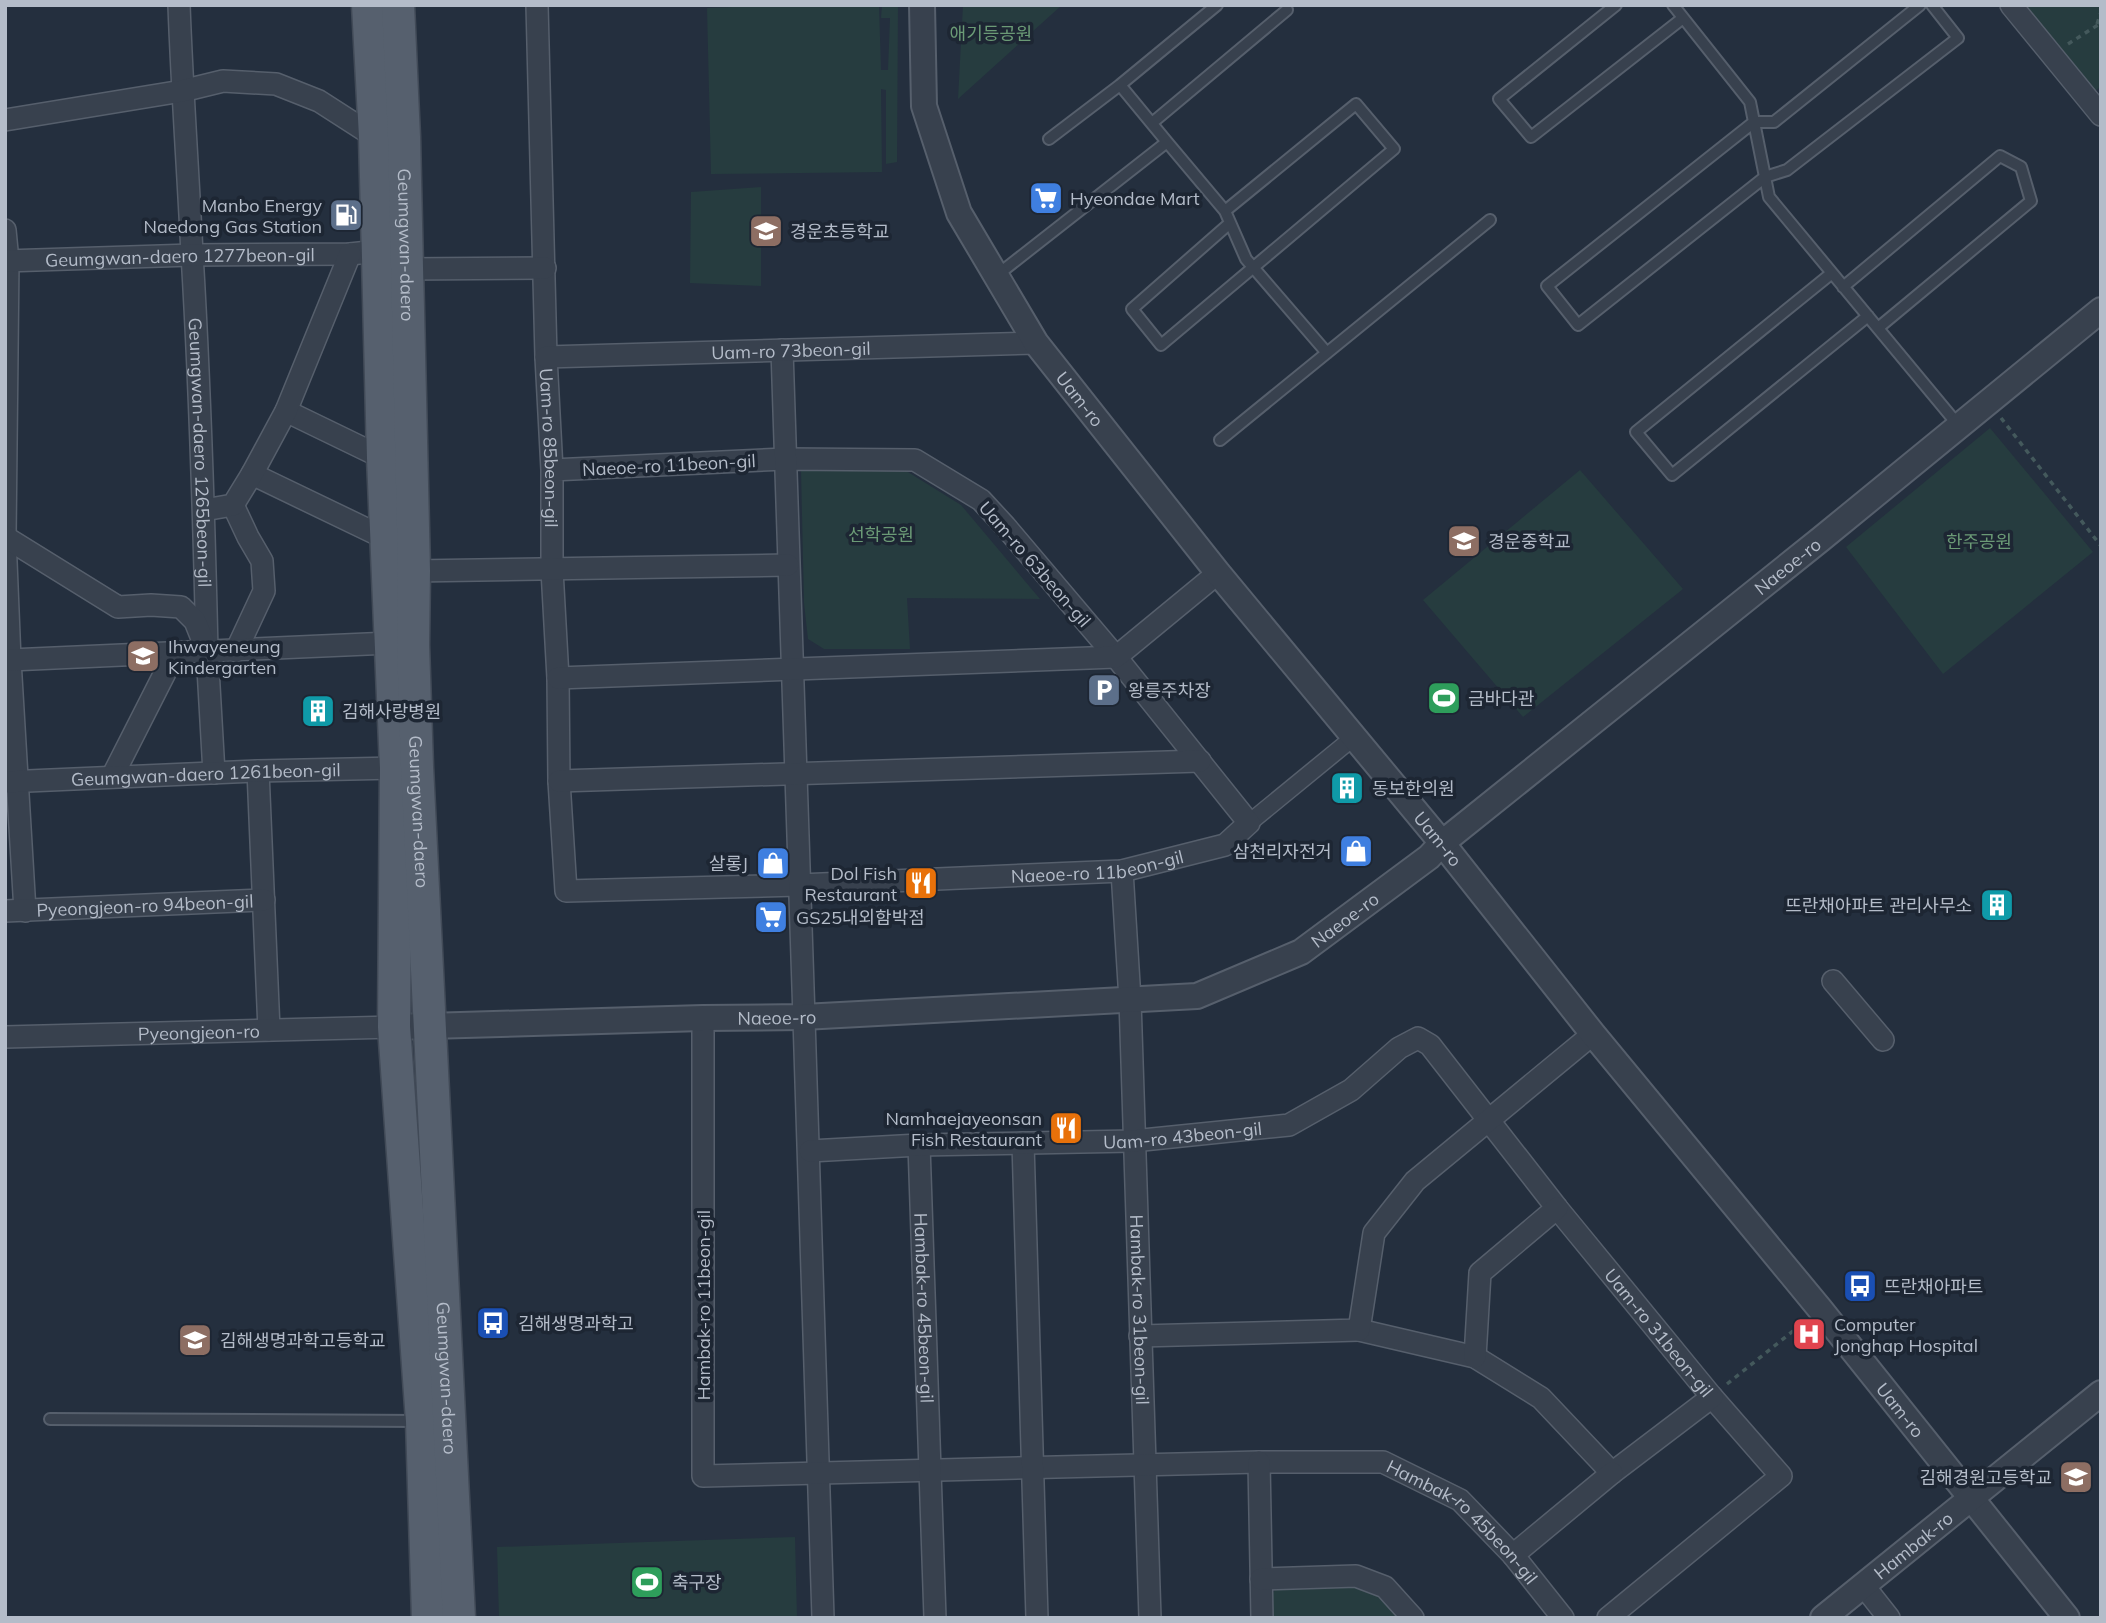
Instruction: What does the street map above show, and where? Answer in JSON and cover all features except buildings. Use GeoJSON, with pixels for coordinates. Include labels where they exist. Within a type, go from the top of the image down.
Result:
{"type":"FeatureCollection","features":[{"type":"Feature","properties":{"kind":"main road","name":"Geumgwan-daero"},"geometry":{"type":"LineString","coordinates":[[368,5],[376,137],[364,252],[383,458],[387,539],[396,768],[394,1027],[422,1421],[428,1618]]}},
{"type":"Feature","properties":{"kind":"main road","name":"Geumgwan-daero"},"geometry":{"type":"LineString","coordinates":[[398,5],[404,137],[414,685],[458,1618]]}},
{"type":"Feature","properties":{"kind":"street","name":"Geumgwan-daero 1265beon-gil"},"geometry":{"type":"LineString","coordinates":[[180,5],[214,773]]}},
{"type":"Feature","properties":{"kind":"street","name":"Uam-ro 85beon-gil"},"geometry":{"type":"LineString","coordinates":[[537,5],[546,357],[552,470],[552,570],[558,678],[559,780],[566,891]]}},
{"type":"Feature","properties":{"kind":"street","name":"Uam-ro"},"geometry":{"type":"LineString","coordinates":[[922,5],[924,106],[958,213],[1036,343],[1218,573],[1442,843],[1593,1034],[1819,1309],[2067,1618]]}},
{"type":"Feature","properties":{"kind":"street"},"geometry":{"type":"LineString","coordinates":[[2011,5],[2101,115]]}},
{"type":"Feature","properties":{"kind":"street"},"geometry":{"type":"LineString","coordinates":[[5,120],[182,91],[223,81],[276,84],[319,101],[376,137]]}},
{"type":"Feature","properties":{"kind":"street"},"geometry":{"type":"LineString","coordinates":[[5,230],[7,261]]}},
{"type":"Feature","properties":{"kind":"street"},"geometry":{"type":"LineString","coordinates":[[204,510],[233,505],[253,474],[364,252]]}},
{"type":"Feature","properties":{"kind":"street","name":"Geumgwan-daero 1277beon-gil"},"geometry":{"type":"LineString","coordinates":[[7,261],[364,252]]}},
{"type":"Feature","properties":{"kind":"street","name":"Pyeongjeon-ro 94beon-gil"},"geometry":{"type":"LineString","coordinates":[[7,261],[5,537],[15,911],[264,900]]}},
{"type":"Feature","properties":{"kind":"street"},"geometry":{"type":"LineString","coordinates":[[406,269],[545,268]]}},
{"type":"Feature","properties":{"kind":"street","name":"Naeoe-ro"},"geometry":{"type":"LineString","coordinates":[[394,1027],[803,1017],[1196,996],[1301,952],[1429,857],[1442,843],[1800,557],[2101,310]]}},
{"type":"Feature","properties":{"kind":"street","name":"Uam-ro 73beon-gil"},"geometry":{"type":"LineString","coordinates":[[546,357],[1036,343]]}},
{"type":"Feature","properties":{"kind":"street"},"geometry":{"type":"LineString","coordinates":[[782,350],[823,1618]]}},
{"type":"Feature","properties":{"kind":"street"},"geometry":{"type":"LineString","coordinates":[[286,411],[383,458]]}},
{"type":"Feature","properties":{"kind":"street","name":"Naeoe-ro 11beon-gil"},"geometry":{"type":"LineString","coordinates":[[552,470],[785,459]]}},
{"type":"Feature","properties":{"kind":"street","name":"Uam-ro 63beon-gil"},"geometry":{"type":"LineString","coordinates":[[785,459],[915,460],[981,500],[1116,657],[1249,823]]}},
{"type":"Feature","properties":{"kind":"street"},"geometry":{"type":"LineString","coordinates":[[253,474],[387,539]]}},
{"type":"Feature","properties":{"kind":"street"},"geometry":{"type":"LineString","coordinates":[[233,505],[262,561],[264,591],[236,650]]}},
{"type":"Feature","properties":{"kind":"street"},"geometry":{"type":"LineString","coordinates":[[5,537],[118,607],[181,607],[195,621],[207,651]]}},
{"type":"Feature","properties":{"kind":"street"},"geometry":{"type":"LineString","coordinates":[[414,571],[788,565]]}},
{"type":"Feature","properties":{"kind":"street"},"geometry":{"type":"LineString","coordinates":[[558,678],[1116,657],[1218,573]]}},
{"type":"Feature","properties":{"kind":"street"},"geometry":{"type":"LineString","coordinates":[[10,660],[390,643]]}},
{"type":"Feature","properties":{"kind":"street"},"geometry":{"type":"LineString","coordinates":[[112,778],[176,653]]}},
{"type":"Feature","properties":{"kind":"street","name":"Naeoe-ro 11beon-gil"},"geometry":{"type":"LineString","coordinates":[[566,891],[799,885],[1122,871],[1225,845],[1354,737]]}},
{"type":"Feature","properties":{"kind":"street"},"geometry":{"type":"LineString","coordinates":[[559,780],[1200,761]]}},
{"type":"Feature","properties":{"kind":"street","name":"Geumgwan-daero 1261beon-gil"},"geometry":{"type":"LineString","coordinates":[[11,782],[396,768]]}},
{"type":"Feature","properties":{"kind":"street"},"geometry":{"type":"LineString","coordinates":[[258,771],[269,1030]]}},
{"type":"Feature","properties":{"kind":"street","name":"Hambak-ro 31beon-gil"},"geometry":{"type":"LineString","coordinates":[[1122,871],[1130,1000],[1150,1618]]}},
{"type":"Feature","properties":{"kind":"street"},"geometry":{"type":"LineString","coordinates":[[1833,981],[1883,1040]]}},
{"type":"Feature","properties":{"kind":"street","name":"Hambak-ro 11beon-gil"},"geometry":{"type":"LineString","coordinates":[[703,1018],[703,1476],[819,1473]]}},
{"type":"Feature","properties":{"kind":"street","name":"Pyeongjeon-ro"},"geometry":{"type":"LineString","coordinates":[[5,1037],[394,1027]]}},
{"type":"Feature","properties":{"kind":"street"},"geometry":{"type":"LineString","coordinates":[[1359,1330],[1374,1233],[1415,1181],[1593,1034]]}},
{"type":"Feature","properties":{"kind":"street","name":"Uam-ro 43beon-gil"},"geometry":{"type":"LineString","coordinates":[[810,1151],[919,1145],[1133,1141],[1289,1125],[1350,1090],[1399,1048],[1418,1038],[1430,1045],[1489,1120]]}},
{"type":"Feature","properties":{"kind":"street","name":"Uam-ro 31beon-gil"},"geometry":{"type":"LineString","coordinates":[[1489,1120],[1557,1208],[1712,1396],[1612,1473],[1513,1555]]}},
{"type":"Feature","properties":{"kind":"street"},"geometry":{"type":"LineString","coordinates":[[1023,1143],[1037,1618]]}},
{"type":"Feature","properties":{"kind":"street","name":"Hambak-ro 45beon-gil"},"geometry":{"type":"LineString","coordinates":[[919,1145],[935,1618]]}},
{"type":"Feature","properties":{"kind":"street"},"geometry":{"type":"LineString","coordinates":[[1475,1357],[1480,1273],[1557,1208]]}},
{"type":"Feature","properties":{"kind":"street"},"geometry":{"type":"LineString","coordinates":[[1140,1336],[1359,1330],[1475,1357],[1541,1398],[1612,1473]]}},
{"type":"Feature","properties":{"kind":"street","name":"Hambak-ro"},"geometry":{"type":"LineString","coordinates":[[1823,1618],[2101,1393]]}},
{"type":"Feature","properties":{"kind":"street"},"geometry":{"type":"LineString","coordinates":[[1608,1618],[1781,1476],[1712,1396]]}},
{"type":"Feature","properties":{"kind":"street"},"geometry":{"type":"LineString","coordinates":[[1259,1462],[1262,1618]]}},
{"type":"Feature","properties":{"kind":"street","name":"Hambak-ro 45beon-gil"},"geometry":{"type":"LineString","coordinates":[[819,1473],[1259,1462],[1383,1462],[1460,1500],[1513,1555],[1563,1618]]}},
{"type":"Feature","properties":{"kind":"street"},"geometry":{"type":"LineString","coordinates":[[1261,1579],[1356,1576],[1385,1587],[1413,1618]]}},
{"type":"Feature","properties":{"kind":"street"},"geometry":{"type":"LineString","coordinates":[[1863,1585],[1889,1618]]}},
{"type":"Feature","properties":{"kind":"lane"},"geometry":{"type":"LineString","coordinates":[[1049,139],[1217,5]]}},
{"type":"Feature","properties":{"kind":"lane"},"geometry":{"type":"LineString","coordinates":[[1616,5],[1499,99],[1531,137],[1683,18]]}},
{"type":"Feature","properties":{"kind":"lane"},"geometry":{"type":"LineString","coordinates":[[1673,5],[1749,102],[1769,197],[1959,426]]}},
{"type":"Feature","properties":{"kind":"lane"},"geometry":{"type":"LineString","coordinates":[[1920,5],[1774,122],[1754,122],[1547,286],[1578,325],[1765,177],[1787,170],[1958,37],[1932,5]]}},
{"type":"Feature","properties":{"kind":"lane"},"geometry":{"type":"LineString","coordinates":[[1152,123],[1287,10]]}},
{"type":"Feature","properties":{"kind":"lane"},"geometry":{"type":"LineString","coordinates":[[1120,85],[1225,211],[1246,259],[1327,353]]}},
{"type":"Feature","properties":{"kind":"lane"},"geometry":{"type":"LineString","coordinates":[[1225,211],[1356,104],[1394,149],[1161,345],[1132,309],[1230,223]]}},
{"type":"Feature","properties":{"kind":"lane"},"geometry":{"type":"LineString","coordinates":[[996,276],[1167,142]]}},
{"type":"Feature","properties":{"kind":"lane"},"geometry":{"type":"LineString","coordinates":[[1843,287],[2000,156],[2021,167],[2031,201],[1878,328]]}},
{"type":"Feature","properties":{"kind":"lane"},"geometry":{"type":"LineString","coordinates":[[1220,440],[1490,220]]}},
{"type":"Feature","properties":{"kind":"lane"},"geometry":{"type":"LineString","coordinates":[[1832,273],[1636,432],[1672,475],[1868,316]]}},
{"type":"Feature","properties":{"kind":"lane"},"geometry":{"type":"LineString","coordinates":[[50,1419],[422,1421]]}},
{"type":"Feature","properties":{"kind":"path"},"geometry":{"type":"LineString","coordinates":[[2051,54],[2099,25],[2101,12]]}},
{"type":"Feature","properties":{"kind":"path"},"geometry":{"type":"LineString","coordinates":[[1988,401],[2101,546]]}},
{"type":"Feature","properties":{"kind":"path"},"geometry":{"type":"LineString","coordinates":[[1712,1396],[1819,1309]]}},
{"type":"Feature","properties":{"kind":"green space"},"geometry":{"type":"Polygon","coordinates":[[[879,5],[881,70],[888,70],[890,18],[881,18],[882,5],[898,5],[897,162],[886,164],[886,90],[881,89],[882,172],[711,174],[707,8],[879,5]]]}},
{"type":"Feature","properties":{"kind":"green space","name":"애기등공원"},"geometry":{"type":"Polygon","coordinates":[[[963,5],[1062,5],[958,99],[963,5]]]}},
{"type":"Feature","properties":{"kind":"green space"},"geometry":{"type":"Polygon","coordinates":[[[2014,5],[2101,5],[2101,86],[2087,99],[2014,5]]]}},
{"type":"Feature","properties":{"kind":"green space"},"geometry":{"type":"Polygon","coordinates":[[[761,187],[761,286],[690,283],[691,192],[761,187]]]}},
{"type":"Feature","properties":{"kind":"green space","name":"한주공원"},"geometry":{"type":"Polygon","coordinates":[[[1990,428],[2093,552],[1943,674],[1846,547],[1990,428]]]}},
{"type":"Feature","properties":{"kind":"green space","name":"선학공원"},"geometry":{"type":"Polygon","coordinates":[[[903,469],[961,505],[1040,599],[907,598],[910,649],[824,649],[808,639],[804,603],[801,471],[903,469]]]}},
{"type":"Feature","properties":{"kind":"green space"},"geometry":{"type":"Polygon","coordinates":[[[1580,470],[1683,589],[1523,717],[1423,600],[1580,470]]]}},
{"type":"Feature","properties":{"kind":"green space","name":"축구장"},"geometry":{"type":"Polygon","coordinates":[[[795,1537],[797,1618],[499,1618],[497,1547],[795,1537]]]}},
{"type":"Feature","properties":{"kind":"green space"},"geometry":{"type":"Polygon","coordinates":[[[1279,1584],[1362,1588],[1385,1601],[1401,1618],[1269,1618],[1269,1599],[1279,1584]]]}},
{"type":"Feature","properties":{"kind":"place","name":"Hyeondae Mart"},"geometry":{"type":"Point","coordinates":[1046,198]}},
{"type":"Feature","properties":{"kind":"place","name":"Manbo Energy Naedong Gas Station"},"geometry":{"type":"Point","coordinates":[346,215]}},
{"type":"Feature","properties":{"kind":"place","name":"경운초등학교"},"geometry":{"type":"Point","coordinates":[766,231]}},
{"type":"Feature","properties":{"kind":"place","name":"경운중학교"},"geometry":{"type":"Point","coordinates":[1464,541]}},
{"type":"Feature","properties":{"kind":"place","name":"Ihwayeneung Kindergarten"},"geometry":{"type":"Point","coordinates":[143,656]}},
{"type":"Feature","properties":{"kind":"place","name":"왕릉주차장"},"geometry":{"type":"Point","coordinates":[1104,690]}},
{"type":"Feature","properties":{"kind":"place","name":"금바다관"},"geometry":{"type":"Point","coordinates":[1444,698]}},
{"type":"Feature","properties":{"kind":"place","name":"김해사랑병원"},"geometry":{"type":"Point","coordinates":[318,711]}},
{"type":"Feature","properties":{"kind":"place","name":"동보한의원"},"geometry":{"type":"Point","coordinates":[1347,788]}},
{"type":"Feature","properties":{"kind":"place","name":"삼천리자전거"},"geometry":{"type":"Point","coordinates":[1356,851]}},
{"type":"Feature","properties":{"kind":"place","name":"살롱J"},"geometry":{"type":"Point","coordinates":[773,863]}},
{"type":"Feature","properties":{"kind":"place","name":"Dol Fish Restaurant"},"geometry":{"type":"Point","coordinates":[921,883]}},
{"type":"Feature","properties":{"kind":"place","name":"뜨란채아파트 관리사무소"},"geometry":{"type":"Point","coordinates":[1997,905]}},
{"type":"Feature","properties":{"kind":"place","name":"GS25내외함박점"},"geometry":{"type":"Point","coordinates":[771,917]}},
{"type":"Feature","properties":{"kind":"place","name":"Namhaejayeonsan Fish Restaurant"},"geometry":{"type":"Point","coordinates":[1066,1128]}},
{"type":"Feature","properties":{"kind":"place","name":"뜨란채아파트"},"geometry":{"type":"Point","coordinates":[1860,1286]}},
{"type":"Feature","properties":{"kind":"place","name":"김해생명과학고"},"geometry":{"type":"Point","coordinates":[493,1323]}},
{"type":"Feature","properties":{"kind":"place","name":"Computer Jonghap Hospital"},"geometry":{"type":"Point","coordinates":[1809,1334]}},
{"type":"Feature","properties":{"kind":"place","name":"김해생명과학고등학교"},"geometry":{"type":"Point","coordinates":[195,1340]}},
{"type":"Feature","properties":{"kind":"place","name":"김해경원고등학교"},"geometry":{"type":"Point","coordinates":[2076,1477]}},
{"type":"Feature","properties":{"kind":"place","name":"축구장"},"geometry":{"type":"Point","coordinates":[647,1582]}}]}
